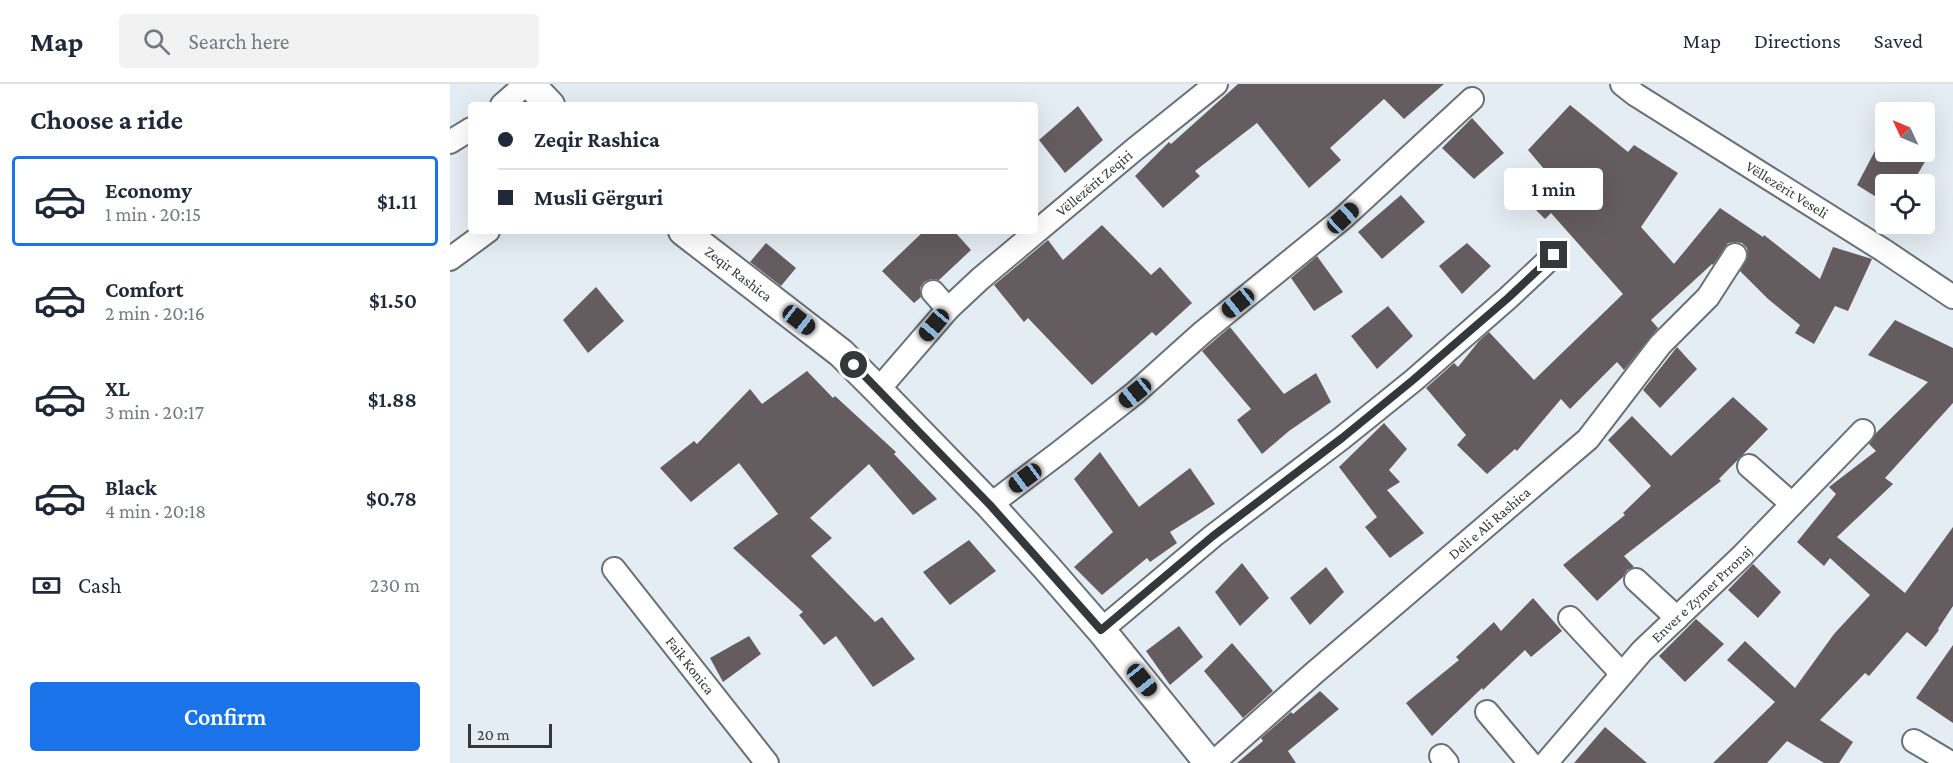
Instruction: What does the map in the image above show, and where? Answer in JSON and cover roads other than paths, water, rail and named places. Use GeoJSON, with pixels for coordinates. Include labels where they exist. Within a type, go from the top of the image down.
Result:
{"type":"FeatureCollection","features":[{"type":"Feature","properties":{"kind":"street"},"geometry":{"type":"LineString","coordinates":[[506,102],[528,84],[547,102]]}},
{"type":"Feature","properties":{"kind":"street","name":"Vëllezërit Zeqiri"},"geometry":{"type":"LineString","coordinates":[[1038,230],[1216,84]]}},
{"type":"Feature","properties":{"kind":"street","name":"Vëllezërit Veseli"},"geometry":{"type":"LineString","coordinates":[[1622,84],[1953,297]]}},
{"type":"Feature","properties":{"kind":"street"},"geometry":{"type":"LineString","coordinates":[[990,505],[1135,393],[1203,332],[1343,218],[1472,99]]}},
{"type":"Feature","properties":{"kind":"street"},"geometry":{"type":"LineString","coordinates":[[450,142],[468,131]]}},
{"type":"Feature","properties":{"kind":"street"},"geometry":{"type":"LineString","coordinates":[[450,260],[484,234]]}},
{"type":"Feature","properties":{"kind":"street","name":"Zeqir Rashica"},"geometry":{"type":"LineString","coordinates":[[688,234],[841,353],[878,390],[990,505],[1101,630],[1211,763]]}},
{"type":"Feature","properties":{"kind":"street","name":"Vëllezërit Zeqiri"},"geometry":{"type":"LineString","coordinates":[[878,390],[940,300],[980,279],[1033,234]]}},
{"type":"Feature","properties":{"kind":"street"},"geometry":{"type":"LineString","coordinates":[[1101,630],[1213,536],[1342,438],[1413,380],[1554,255]]}},
{"type":"Feature","properties":{"kind":"street","name":"Deli e Ali Rashica"},"geometry":{"type":"LineString","coordinates":[[1211,763],[1588,439],[1660,345],[1708,297],[1735,255]]}},
{"type":"Feature","properties":{"kind":"street","name":"Enver e Zymer Prronaj"},"geometry":{"type":"LineString","coordinates":[[1546,763],[1642,651],[1742,556],[1863,431]]}},
{"type":"Feature","properties":{"kind":"street"},"geometry":{"type":"LineString","coordinates":[[1749,466],[1792,504]]}},
{"type":"Feature","properties":{"kind":"street","name":"Faik Konica"},"geometry":{"type":"LineString","coordinates":[[614,569],[767,763]]}},
{"type":"Feature","properties":{"kind":"street"},"geometry":{"type":"LineString","coordinates":[[1636,580],[1677,618]]}},
{"type":"Feature","properties":{"kind":"street"},"geometry":{"type":"LineString","coordinates":[[1569,618],[1622,674]]}},
{"type":"Feature","properties":{"kind":"street"},"geometry":{"type":"LineString","coordinates":[[1487,712],[1530,763]]}},
{"type":"Feature","properties":{"kind":"street"},"geometry":{"type":"LineString","coordinates":[[1914,741],[1951,763]]}}]}
